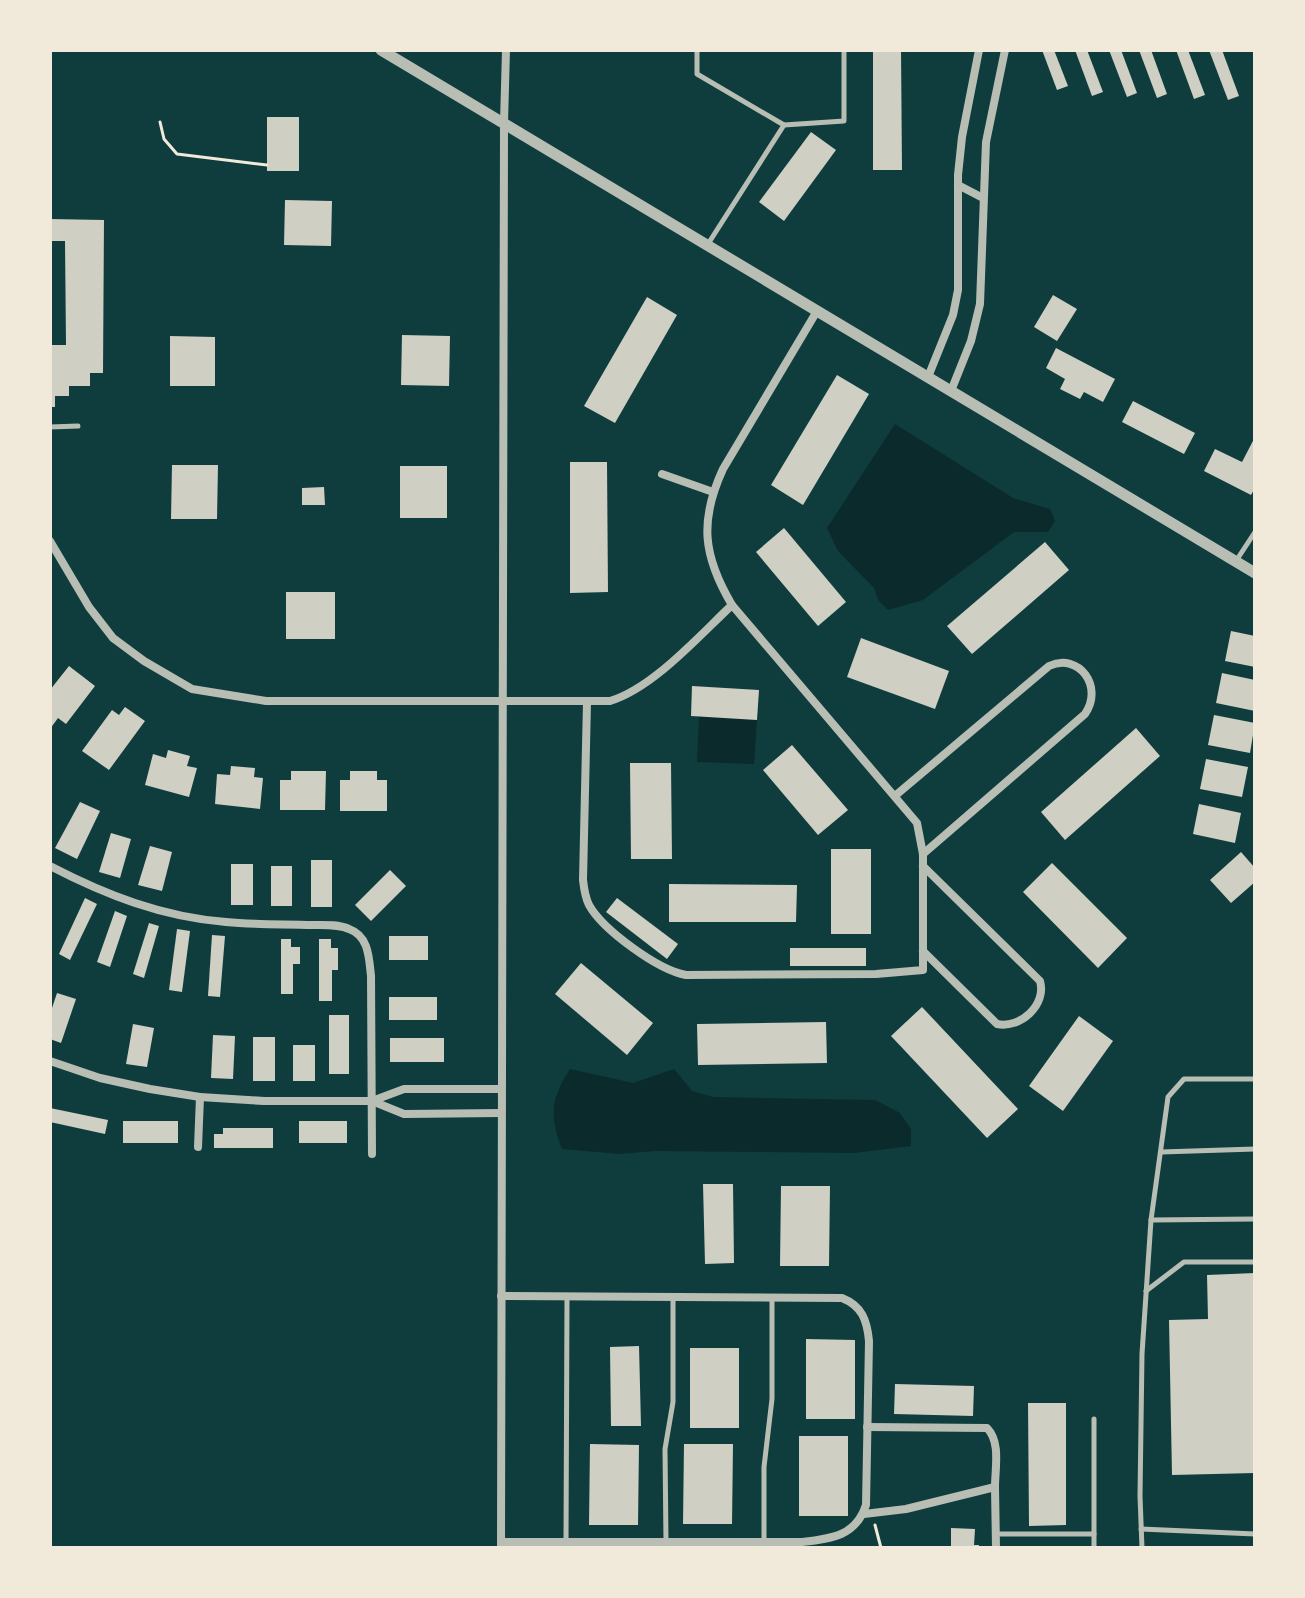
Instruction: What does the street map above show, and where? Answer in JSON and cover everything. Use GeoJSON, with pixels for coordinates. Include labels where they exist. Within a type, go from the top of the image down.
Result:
{"type":"FeatureCollection","features":[{"type":"Feature","properties":{"kind":"street"},"geometry":{"type":"LineString","coordinates":[[381,50],[1255,573]]}},
{"type":"Feature","properties":{"kind":"street"},"geometry":{"type":"LineString","coordinates":[[506,50],[501,1545],[829,1539],[855,1527],[868,1514],[906,1509],[995,1487]]}},
{"type":"Feature","properties":{"kind":"street"},"geometry":{"type":"LineString","coordinates":[[928,377],[953,315],[958,290],[958,185],[962,137],[979,50]]}},
{"type":"Feature","properties":{"kind":"street"},"geometry":{"type":"LineString","coordinates":[[951,391],[971,341],[980,304],[986,142],[1005,50]]}},
{"type":"Feature","properties":{"kind":"street"},"geometry":{"type":"LineString","coordinates":[[958,185],[983,198]]}},
{"type":"Feature","properties":{"kind":"street"},"geometry":{"type":"LineString","coordinates":[[587,702],[583,880],[588,903],[613,930],[663,968],[686,975],[876,974],[923,970],[923,854],[917,823],[732,605],[717,579],[709,555],[707,517],[723,469],[817,311]]}},
{"type":"Feature","properties":{"kind":"street"},"geometry":{"type":"LineString","coordinates":[[662,474],[713,492]]}},
{"type":"Feature","properties":{"kind":"street"},"geometry":{"type":"LineString","coordinates":[[50,541],[89,607],[113,638],[144,661],[192,689],[266,701],[610,701],[635,692],[732,605]]}},
{"type":"Feature","properties":{"kind":"street"},"geometry":{"type":"LineString","coordinates":[[896,795],[1049,666],[1060,661],[1072,663],[1089,681],[1094,692],[1092,704],[1085,714],[923,854]]}},
{"type":"Feature","properties":{"kind":"street"},"geometry":{"type":"LineString","coordinates":[[50,866],[105,893],[176,915],[226,922],[335,926],[358,933],[368,950],[371,976],[372,1154]]}},
{"type":"Feature","properties":{"kind":"street"},"geometry":{"type":"LineString","coordinates":[[923,866],[1040,981],[1043,993],[1038,1004],[1020,1021],[1009,1027],[997,1024],[923,951]]}},
{"type":"Feature","properties":{"kind":"street"},"geometry":{"type":"LineString","coordinates":[[50,1062],[113,1081],[200,1097],[264,1101],[372,1101],[404,1089],[501,1089]]}},
{"type":"Feature","properties":{"kind":"street"},"geometry":{"type":"LineString","coordinates":[[198,1147],[200,1097]]}},
{"type":"Feature","properties":{"kind":"street"},"geometry":{"type":"LineString","coordinates":[[372,1101],[404,1114],[501,1113]]}},
{"type":"Feature","properties":{"kind":"street"},"geometry":{"type":"LineString","coordinates":[[501,1296],[772,1296],[842,1298],[852,1302],[867,1323],[869,1341],[868,1514]]}},
{"type":"Feature","properties":{"kind":"street"},"geometry":{"type":"LineString","coordinates":[[867,1427],[987,1428],[994,1438],[996,1548]]}},
{"type":"Feature","properties":{"kind":"lane"},"geometry":{"type":"LineString","coordinates":[[697,50],[697,74],[784,125],[844,121],[844,50]]}},
{"type":"Feature","properties":{"kind":"lane"},"geometry":{"type":"LineString","coordinates":[[707,245],[784,125]]}},
{"type":"Feature","properties":{"kind":"lane"},"geometry":{"type":"LineString","coordinates":[[50,427],[78,426]]}},
{"type":"Feature","properties":{"kind":"lane"},"geometry":{"type":"LineString","coordinates":[[1236,562],[1255,532]]}},
{"type":"Feature","properties":{"kind":"lane"},"geometry":{"type":"LineString","coordinates":[[1142,1548],[1141,1386],[1145,1292],[1151,1220],[1168,1097],[1184,1079],[1255,1079]]}},
{"type":"Feature","properties":{"kind":"lane"},"geometry":{"type":"LineString","coordinates":[[1161,1152],[1255,1149]]}},
{"type":"Feature","properties":{"kind":"lane"},"geometry":{"type":"LineString","coordinates":[[1151,1220],[1255,1219]]}},
{"type":"Feature","properties":{"kind":"lane"},"geometry":{"type":"LineString","coordinates":[[1145,1292],[1184,1262],[1255,1262]]}},
{"type":"Feature","properties":{"kind":"lane"},"geometry":{"type":"LineString","coordinates":[[566,1542],[567,1296]]}},
{"type":"Feature","properties":{"kind":"lane"},"geometry":{"type":"LineString","coordinates":[[666,1542],[665,1449],[673,1402],[673,1296]]}},
{"type":"Feature","properties":{"kind":"lane"},"geometry":{"type":"LineString","coordinates":[[764,1542],[764,1467],[772,1388],[772,1296]]}},
{"type":"Feature","properties":{"kind":"lane"},"geometry":{"type":"LineString","coordinates":[[1094,1419],[1094,1548]]}},
{"type":"Feature","properties":{"kind":"lane"},"geometry":{"type":"LineString","coordinates":[[1141,1529],[1255,1534]]}},
{"type":"Feature","properties":{"kind":"lane"},"geometry":{"type":"LineString","coordinates":[[996,1534],[1094,1534]]}},
{"type":"Feature","properties":{"kind":"path"},"geometry":{"type":"LineString","coordinates":[[160,122],[164,139],[177,154],[267,165]]}},
{"type":"Feature","properties":{"kind":"path"},"geometry":{"type":"LineString","coordinates":[[868,1514],[881,1548]]}},
{"type":"Feature","properties":{"kind":"water"},"geometry":{"type":"Polygon","coordinates":[[[895,424],[1013,498],[1050,509],[1055,521],[1048,532],[1014,532],[923,600],[888,610],[878,600],[874,588],[838,551],[827,528],[895,424]]]}},
{"type":"Feature","properties":{"kind":"water"},"geometry":{"type":"Polygon","coordinates":[[[699,716],[757,720],[754,764],[697,762],[699,716]]]}},
{"type":"Feature","properties":{"kind":"water"},"geometry":{"type":"Polygon","coordinates":[[[570,1069],[633,1083],[674,1069],[692,1091],[713,1097],[875,1100],[900,1113],[911,1129],[911,1146],[855,1153],[656,1151],[619,1154],[562,1149],[555,1127],[554,1108],[559,1089],[570,1069]]]}},
{"type":"Feature","properties":{"kind":"building"},"geometry":{"type":"Polygon","coordinates":[[[873,50],[901,50],[902,170],[873,170],[873,50]]]}},
{"type":"Feature","properties":{"kind":"building"},"geometry":{"type":"Polygon","coordinates":[[[1042,50],[1054,50],[1068,86],[1057,90],[1042,50]]]}},
{"type":"Feature","properties":{"kind":"building"},"geometry":{"type":"Polygon","coordinates":[[[1075,50],[1087,50],[1103,92],[1092,96],[1075,50]]]}},
{"type":"Feature","properties":{"kind":"building"},"geometry":{"type":"Polygon","coordinates":[[[1109,50],[1121,50],[1137,93],[1127,97],[1109,50]]]}},
{"type":"Feature","properties":{"kind":"building"},"geometry":{"type":"Polygon","coordinates":[[[1139,50],[1151,50],[1167,94],[1157,98],[1139,50]]]}},
{"type":"Feature","properties":{"kind":"building"},"geometry":{"type":"Polygon","coordinates":[[[1176,50],[1188,50],[1205,95],[1194,99],[1176,50]]]}},
{"type":"Feature","properties":{"kind":"building"},"geometry":{"type":"Polygon","coordinates":[[[1209,50],[1222,50],[1239,96],[1228,100],[1209,50]]]}},
{"type":"Feature","properties":{"kind":"building"},"geometry":{"type":"Polygon","coordinates":[[[267,117],[299,117],[299,171],[267,171],[267,117]]]}},
{"type":"Feature","properties":{"kind":"building"},"geometry":{"type":"Polygon","coordinates":[[[811,132],[836,150],[784,221],[759,202],[811,132]]]}},
{"type":"Feature","properties":{"kind":"building"},"geometry":{"type":"Polygon","coordinates":[[[285,200],[332,201],[331,246],[284,245],[285,200]]]}},
{"type":"Feature","properties":{"kind":"building"},"geometry":{"type":"Polygon","coordinates":[[[50,219],[104,220],[103,373],[90,373],[90,386],[69,386],[69,396],[55,396],[55,407],[50,407],[50,345],[66,345],[65,241],[50,241],[50,219]]]}},
{"type":"Feature","properties":{"kind":"building"},"geometry":{"type":"Polygon","coordinates":[[[1053,295],[1077,309],[1057,341],[1034,327],[1053,295]]]}},
{"type":"Feature","properties":{"kind":"building"},"geometry":{"type":"Polygon","coordinates":[[[647,297],[677,315],[615,423],[584,406],[647,297]]]}},
{"type":"Feature","properties":{"kind":"building"},"geometry":{"type":"Polygon","coordinates":[[[402,335],[450,336],[449,386],[401,385],[402,335]]]}},
{"type":"Feature","properties":{"kind":"building"},"geometry":{"type":"Polygon","coordinates":[[[170,336],[215,337],[215,386],[170,386],[170,336]]]}},
{"type":"Feature","properties":{"kind":"building"},"geometry":{"type":"Polygon","coordinates":[[[1056,348],[1115,379],[1103,402],[1084,392],[1080,399],[1060,389],[1065,379],[1046,368],[1056,348]]]}},
{"type":"Feature","properties":{"kind":"building"},"geometry":{"type":"Polygon","coordinates":[[[837,375],[869,394],[803,505],[771,485],[837,375]]]}},
{"type":"Feature","properties":{"kind":"building"},"geometry":{"type":"Polygon","coordinates":[[[1133,401],[1195,433],[1184,454],[1122,422],[1133,401]]]}},
{"type":"Feature","properties":{"kind":"building"},"geometry":{"type":"Polygon","coordinates":[[[1255,437],[1255,488],[1251,495],[1204,471],[1215,449],[1242,462],[1255,437]]]}},
{"type":"Feature","properties":{"kind":"building"},"geometry":{"type":"Polygon","coordinates":[[[570,462],[607,462],[608,592],[570,593],[570,462]]]}},
{"type":"Feature","properties":{"kind":"building"},"geometry":{"type":"Polygon","coordinates":[[[172,465],[218,465],[217,519],[171,519],[172,465]]]}},
{"type":"Feature","properties":{"kind":"building"},"geometry":{"type":"Polygon","coordinates":[[[400,466],[447,466],[447,518],[400,518],[400,466]]]}},
{"type":"Feature","properties":{"kind":"building"},"geometry":{"type":"Polygon","coordinates":[[[324,487],[325,505],[302,505],[302,488],[324,487]]]}},
{"type":"Feature","properties":{"kind":"building"},"geometry":{"type":"Polygon","coordinates":[[[784,528],[846,602],[818,626],[756,552],[784,528]]]}},
{"type":"Feature","properties":{"kind":"building"},"geometry":{"type":"Polygon","coordinates":[[[1045,542],[1069,570],[972,654],[947,626],[1045,542]]]}},
{"type":"Feature","properties":{"kind":"building"},"geometry":{"type":"Polygon","coordinates":[[[286,592],[335,592],[335,639],[286,639],[286,592]]]}},
{"type":"Feature","properties":{"kind":"building"},"geometry":{"type":"Polygon","coordinates":[[[1231,631],[1255,636],[1255,667],[1225,661],[1231,631]]]}},
{"type":"Feature","properties":{"kind":"building"},"geometry":{"type":"Polygon","coordinates":[[[861,638],[949,671],[935,709],[847,677],[861,638]]]}},
{"type":"Feature","properties":{"kind":"building"},"geometry":{"type":"Polygon","coordinates":[[[69,666],[95,686],[66,724],[58,718],[50,729],[50,690],[69,666]]]}},
{"type":"Feature","properties":{"kind":"building"},"geometry":{"type":"Polygon","coordinates":[[[1222,673],[1255,680],[1255,711],[1216,703],[1222,673]]]}},
{"type":"Feature","properties":{"kind":"building"},"geometry":{"type":"Polygon","coordinates":[[[692,686],[759,690],[757,720],[691,716],[692,686]]]}},
{"type":"Feature","properties":{"kind":"building"},"geometry":{"type":"Polygon","coordinates":[[[125,707],[145,721],[109,770],[82,751],[112,710],[119,715],[125,707]]]}},
{"type":"Feature","properties":{"kind":"building"},"geometry":{"type":"Polygon","coordinates":[[[1214,715],[1255,723],[1250,753],[1208,745],[1214,715]]]}},
{"type":"Feature","properties":{"kind":"building"},"geometry":{"type":"Polygon","coordinates":[[[1136,728],[1160,756],[1065,840],[1041,812],[1136,728]]]}},
{"type":"Feature","properties":{"kind":"building"},"geometry":{"type":"Polygon","coordinates":[[[792,745],[848,810],[818,835],[763,770],[792,745]]]}},
{"type":"Feature","properties":{"kind":"building"},"geometry":{"type":"Polygon","coordinates":[[[168,750],[190,756],[187,766],[197,768],[189,797],[145,785],[153,754],[166,758],[168,750]]]}},
{"type":"Feature","properties":{"kind":"building"},"geometry":{"type":"Polygon","coordinates":[[[1206,759],[1248,767],[1242,797],[1200,789],[1206,759]]]}},
{"type":"Feature","properties":{"kind":"building"},"geometry":{"type":"Polygon","coordinates":[[[630,763],[671,763],[672,859],[631,859],[630,763]]]}},
{"type":"Feature","properties":{"kind":"building"},"geometry":{"type":"Polygon","coordinates":[[[231,766],[255,768],[254,777],[263,778],[260,809],[215,804],[217,774],[230,775],[231,766]]]}},
{"type":"Feature","properties":{"kind":"building"},"geometry":{"type":"Polygon","coordinates":[[[291,771],[326,771],[325,810],[280,810],[280,780],[291,780],[291,771]]]}},
{"type":"Feature","properties":{"kind":"building"},"geometry":{"type":"Polygon","coordinates":[[[350,771],[377,771],[377,780],[387,780],[387,811],[340,811],[340,780],[350,780],[350,771]]]}},
{"type":"Feature","properties":{"kind":"building"},"geometry":{"type":"Polygon","coordinates":[[[80,802],[100,811],[77,859],[55,848],[80,802]]]}},
{"type":"Feature","properties":{"kind":"building"},"geometry":{"type":"Polygon","coordinates":[[[1199,804],[1241,813],[1235,843],[1193,834],[1199,804]]]}},
{"type":"Feature","properties":{"kind":"building"},"geometry":{"type":"Polygon","coordinates":[[[111,833],[131,839],[120,878],[99,872],[111,833]]]}},
{"type":"Feature","properties":{"kind":"building"},"geometry":{"type":"Polygon","coordinates":[[[150,846],[172,852],[162,891],[138,885],[150,846]]]}},
{"type":"Feature","properties":{"kind":"building"},"geometry":{"type":"Polygon","coordinates":[[[831,849],[871,849],[871,934],[831,934],[831,849]]]}},
{"type":"Feature","properties":{"kind":"building"},"geometry":{"type":"Polygon","coordinates":[[[1241,852],[1255,868],[1255,882],[1231,903],[1210,880],[1241,852]]]}},
{"type":"Feature","properties":{"kind":"building"},"geometry":{"type":"Polygon","coordinates":[[[311,860],[332,860],[332,907],[311,907],[311,860]]]}},
{"type":"Feature","properties":{"kind":"building"},"geometry":{"type":"Polygon","coordinates":[[[1052,863],[1127,938],[1098,968],[1023,892],[1052,863]]]}},
{"type":"Feature","properties":{"kind":"building"},"geometry":{"type":"Polygon","coordinates":[[[231,864],[253,864],[253,905],[231,905],[231,864]]]}},
{"type":"Feature","properties":{"kind":"building"},"geometry":{"type":"Polygon","coordinates":[[[271,866],[292,866],[292,906],[271,906],[271,866]]]}},
{"type":"Feature","properties":{"kind":"building"},"geometry":{"type":"Polygon","coordinates":[[[390,870],[406,886],[371,921],[355,905],[390,870]]]}},
{"type":"Feature","properties":{"kind":"building"},"geometry":{"type":"Polygon","coordinates":[[[669,884],[797,885],[796,922],[669,922],[669,884]]]}},
{"type":"Feature","properties":{"kind":"building"},"geometry":{"type":"Polygon","coordinates":[[[85,898],[97,904],[70,960],[59,954],[85,898]]]}},
{"type":"Feature","properties":{"kind":"building"},"geometry":{"type":"Polygon","coordinates":[[[617,898],[678,944],[667,959],[606,912],[617,898]]]}},
{"type":"Feature","properties":{"kind":"building"},"geometry":{"type":"Polygon","coordinates":[[[115,911],[127,916],[110,967],[97,962],[115,911]]]}},
{"type":"Feature","properties":{"kind":"building"},"geometry":{"type":"Polygon","coordinates":[[[149,923],[159,926],[144,978],[133,974],[149,923]]]}},
{"type":"Feature","properties":{"kind":"building"},"geometry":{"type":"Polygon","coordinates":[[[177,929],[190,931],[182,992],[169,990],[177,929]]]}},
{"type":"Feature","properties":{"kind":"building"},"geometry":{"type":"Polygon","coordinates":[[[212,935],[225,936],[220,997],[208,996],[212,935]]]}},
{"type":"Feature","properties":{"kind":"building"},"geometry":{"type":"Polygon","coordinates":[[[389,936],[428,936],[428,960],[389,960],[389,936]]]}},
{"type":"Feature","properties":{"kind":"building"},"geometry":{"type":"Polygon","coordinates":[[[281,939],[291,939],[291,947],[300,947],[300,964],[293,964],[293,994],[281,994],[281,939]]]}},
{"type":"Feature","properties":{"kind":"building"},"geometry":{"type":"Polygon","coordinates":[[[319,939],[331,939],[331,948],[338,948],[338,970],[332,970],[332,1001],[319,1001],[319,939]]]}},
{"type":"Feature","properties":{"kind":"building"},"geometry":{"type":"Polygon","coordinates":[[[790,948],[866,948],[866,966],[790,966],[790,948]]]}},
{"type":"Feature","properties":{"kind":"building"},"geometry":{"type":"Polygon","coordinates":[[[581,963],[653,1023],[627,1055],[555,994],[581,963]]]}},
{"type":"Feature","properties":{"kind":"building"},"geometry":{"type":"Polygon","coordinates":[[[57,993],[76,999],[61,1043],[50,1039],[50,1014],[57,993]]]}},
{"type":"Feature","properties":{"kind":"building"},"geometry":{"type":"Polygon","coordinates":[[[389,997],[437,997],[437,1020],[389,1020],[389,997]]]}},
{"type":"Feature","properties":{"kind":"building"},"geometry":{"type":"Polygon","coordinates":[[[922,1007],[1018,1109],[987,1138],[891,1036],[922,1007]]]}},
{"type":"Feature","properties":{"kind":"building"},"geometry":{"type":"Polygon","coordinates":[[[329,1015],[349,1015],[349,1074],[329,1074],[329,1015]]]}},
{"type":"Feature","properties":{"kind":"building"},"geometry":{"type":"Polygon","coordinates":[[[1079,1016],[1113,1041],[1063,1111],[1029,1086],[1079,1016]]]}},
{"type":"Feature","properties":{"kind":"building"},"geometry":{"type":"Polygon","coordinates":[[[826,1022],[827,1063],[698,1065],[697,1024],[826,1022]]]}},
{"type":"Feature","properties":{"kind":"building"},"geometry":{"type":"Polygon","coordinates":[[[133,1024],[154,1028],[147,1067],[126,1064],[133,1024]]]}},
{"type":"Feature","properties":{"kind":"building"},"geometry":{"type":"Polygon","coordinates":[[[213,1035],[235,1036],[233,1079],[211,1078],[213,1035]]]}},
{"type":"Feature","properties":{"kind":"building"},"geometry":{"type":"Polygon","coordinates":[[[253,1037],[275,1037],[275,1081],[253,1081],[253,1037]]]}},
{"type":"Feature","properties":{"kind":"building"},"geometry":{"type":"Polygon","coordinates":[[[390,1038],[444,1038],[444,1062],[390,1062],[390,1038]]]}},
{"type":"Feature","properties":{"kind":"building"},"geometry":{"type":"Polygon","coordinates":[[[293,1045],[315,1045],[315,1081],[293,1081],[293,1045]]]}},
{"type":"Feature","properties":{"kind":"building"},"geometry":{"type":"Polygon","coordinates":[[[50,1108],[108,1120],[105,1134],[50,1122],[50,1108]]]}},
{"type":"Feature","properties":{"kind":"building"},"geometry":{"type":"Polygon","coordinates":[[[123,1121],[178,1121],[178,1143],[123,1143],[123,1121]]]}},
{"type":"Feature","properties":{"kind":"building"},"geometry":{"type":"Polygon","coordinates":[[[299,1121],[347,1121],[347,1143],[299,1143],[299,1121]]]}},
{"type":"Feature","properties":{"kind":"building"},"geometry":{"type":"Polygon","coordinates":[[[223,1128],[273,1128],[273,1148],[214,1148],[214,1134],[223,1134],[223,1128]]]}},
{"type":"Feature","properties":{"kind":"building"},"geometry":{"type":"Polygon","coordinates":[[[703,1184],[733,1184],[734,1263],[705,1264],[703,1184]]]}},
{"type":"Feature","properties":{"kind":"building"},"geometry":{"type":"Polygon","coordinates":[[[781,1186],[830,1186],[829,1266],[780,1266],[781,1186]]]}},
{"type":"Feature","properties":{"kind":"building"},"geometry":{"type":"Polygon","coordinates":[[[1255,1273],[1255,1473],[1172,1475],[1169,1320],[1208,1319],[1207,1275],[1255,1273]]]}},
{"type":"Feature","properties":{"kind":"building"},"geometry":{"type":"Polygon","coordinates":[[[806,1339],[855,1340],[855,1419],[806,1419],[806,1339]]]}},
{"type":"Feature","properties":{"kind":"building"},"geometry":{"type":"Polygon","coordinates":[[[639,1346],[641,1426],[611,1426],[610,1347],[639,1346]]]}},
{"type":"Feature","properties":{"kind":"building"},"geometry":{"type":"Polygon","coordinates":[[[690,1348],[739,1348],[739,1428],[690,1428],[690,1348]]]}},
{"type":"Feature","properties":{"kind":"building"},"geometry":{"type":"Polygon","coordinates":[[[895,1384],[974,1386],[973,1416],[894,1414],[895,1384]]]}},
{"type":"Feature","properties":{"kind":"building"},"geometry":{"type":"Polygon","coordinates":[[[1028,1403],[1066,1403],[1066,1525],[1029,1526],[1028,1403]]]}},
{"type":"Feature","properties":{"kind":"building"},"geometry":{"type":"Polygon","coordinates":[[[799,1436],[848,1436],[848,1516],[799,1516],[799,1436]]]}},
{"type":"Feature","properties":{"kind":"building"},"geometry":{"type":"Polygon","coordinates":[[[590,1444],[639,1445],[638,1525],[589,1525],[590,1444]]]}},
{"type":"Feature","properties":{"kind":"building"},"geometry":{"type":"Polygon","coordinates":[[[684,1444],[733,1444],[732,1524],[683,1524],[684,1444]]]}},
{"type":"Feature","properties":{"kind":"building"},"geometry":{"type":"Polygon","coordinates":[[[951,1528],[975,1529],[974,1545],[979,1545],[979,1548],[951,1548],[951,1528]]]}}]}
